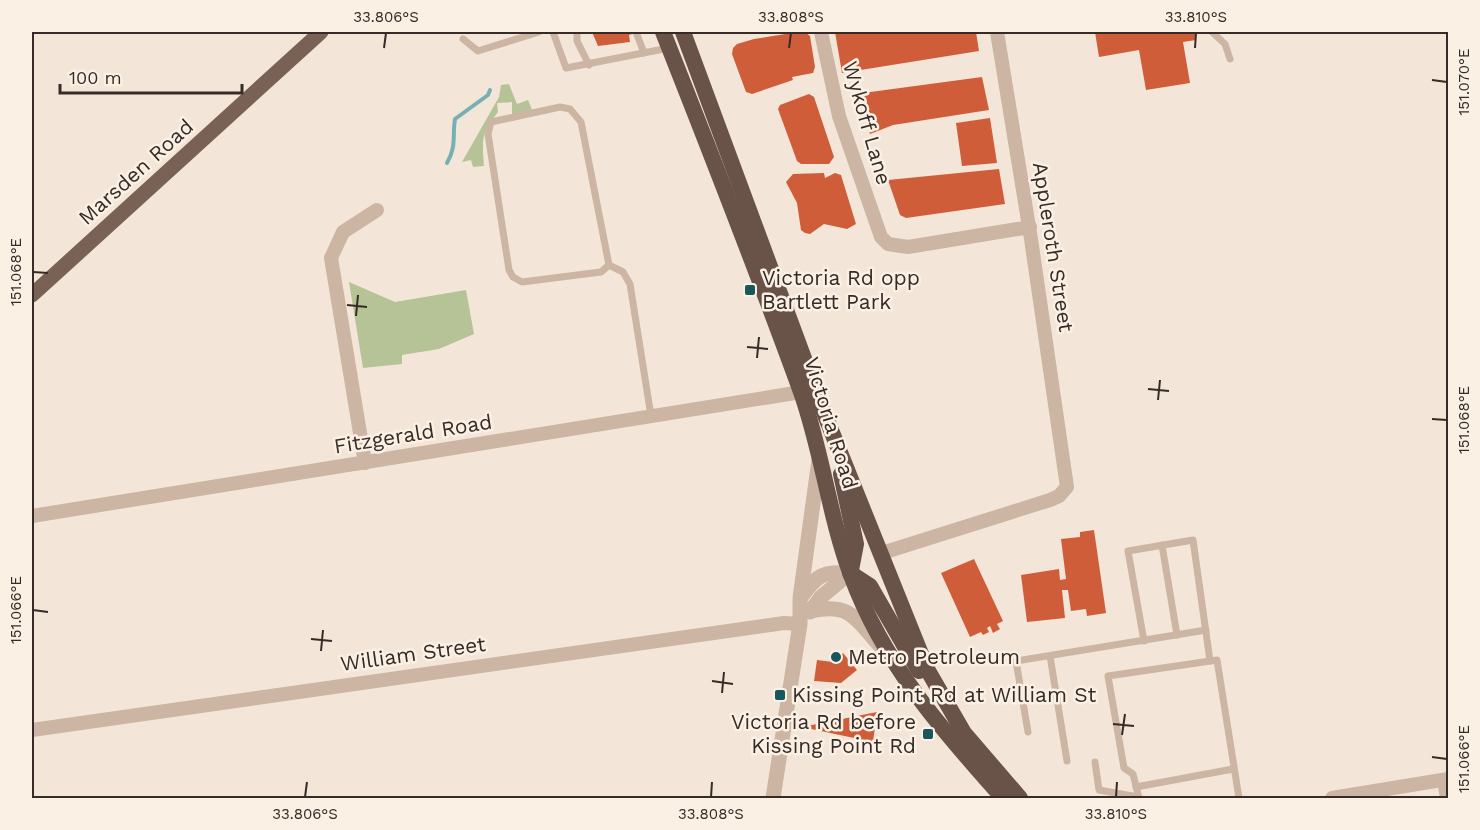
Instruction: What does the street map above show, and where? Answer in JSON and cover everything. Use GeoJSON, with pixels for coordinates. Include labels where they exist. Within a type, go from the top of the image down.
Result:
{"type":"FeatureCollection","features":[{"type":"Feature","properties":{"kind":"highway","name":"Victoria Road"},"geometry":{"type":"LineString","coordinates":[[663,32],[801,392],[850,573],[888,654],[926,709],[1003,798]]}},
{"type":"Feature","properties":{"kind":"highway","name":"Victoria Road"},"geometry":{"type":"LineString","coordinates":[[683,32],[825,415],[927,669],[964,733],[1020,798]]}},
{"type":"Feature","properties":{"kind":"highway"},"geometry":{"type":"LineString","coordinates":[[825,415],[855,544],[850,573],[870,586],[936,698],[964,733]]}},
{"type":"Feature","properties":{"kind":"main road","name":"Marsden Road"},"geometry":{"type":"LineString","coordinates":[[32,295],[321,32]]}},
{"type":"Feature","properties":{"kind":"street","name":"Wykoff Lane"},"geometry":{"type":"LineString","coordinates":[[821,32],[839,116],[880,237],[888,244],[898,248],[1030,227]]}},
{"type":"Feature","properties":{"kind":"street","name":"Appleroth Street"},"geometry":{"type":"LineString","coordinates":[[882,553],[1059,496],[1067,487],[1030,227],[997,32]]}},
{"type":"Feature","properties":{"kind":"street"},"geometry":{"type":"LineString","coordinates":[[365,463],[331,258],[343,232],[377,210]]}},
{"type":"Feature","properties":{"kind":"street","name":"Fitzgerald Road"},"geometry":{"type":"LineString","coordinates":[[32,516],[801,392]]}},
{"type":"Feature","properties":{"kind":"street"},"geometry":{"type":"LineString","coordinates":[[773,798],[800,624],[800,598],[819,456]]}},
{"type":"Feature","properties":{"kind":"street"},"geometry":{"type":"LineString","coordinates":[[800,598],[812,582],[823,574],[850,573]]}},
{"type":"Feature","properties":{"kind":"street"},"geometry":{"type":"LineString","coordinates":[[800,624],[828,591],[850,573]]}},
{"type":"Feature","properties":{"kind":"street"},"geometry":{"type":"LineString","coordinates":[[811,611],[832,607],[847,611],[888,654]]}},
{"type":"Feature","properties":{"kind":"street","name":"William Street"},"geometry":{"type":"LineString","coordinates":[[32,730],[784,623],[800,624]]}},
{"type":"Feature","properties":{"kind":"street"},"geometry":{"type":"LineString","coordinates":[[1332,798],[1446,780],[1447,798]]}},
{"type":"Feature","properties":{"kind":"lane"},"geometry":{"type":"LineString","coordinates":[[463,39],[478,51],[539,32]]}},
{"type":"Feature","properties":{"kind":"lane"},"geometry":{"type":"LineString","coordinates":[[553,32],[566,68],[669,48]]}},
{"type":"Feature","properties":{"kind":"lane"},"geometry":{"type":"LineString","coordinates":[[577,32],[578,41],[589,64]]}},
{"type":"Feature","properties":{"kind":"lane"},"geometry":{"type":"LineString","coordinates":[[636,32],[644,53]]}},
{"type":"Feature","properties":{"kind":"lane"},"geometry":{"type":"LineString","coordinates":[[1212,32],[1225,44],[1230,59]]}},
{"type":"Feature","properties":{"kind":"lane"},"geometry":{"type":"LineString","coordinates":[[560,107],[570,109],[581,122],[609,265],[601,272],[563,278],[522,282],[513,277],[509,270],[488,134],[491,122],[560,107]]}},
{"type":"Feature","properties":{"kind":"lane"},"geometry":{"type":"LineString","coordinates":[[609,265],[623,272],[630,284],[651,416]]}},
{"type":"Feature","properties":{"kind":"lane"},"geometry":{"type":"LineString","coordinates":[[1144,641],[1128,550],[1192,540],[1210,661]]}},
{"type":"Feature","properties":{"kind":"lane"},"geometry":{"type":"LineString","coordinates":[[1162,545],[1178,635]]}},
{"type":"Feature","properties":{"kind":"lane"},"geometry":{"type":"LineString","coordinates":[[1028,732],[1016,661],[1206,630]]}},
{"type":"Feature","properties":{"kind":"lane"},"geometry":{"type":"LineString","coordinates":[[1050,656],[1066,761]]}},
{"type":"Feature","properties":{"kind":"lane"},"geometry":{"type":"LineString","coordinates":[[1095,762],[1099,790],[1138,798],[1132,774],[1124,768],[1108,676],[1217,660],[1239,798]]}},
{"type":"Feature","properties":{"kind":"lane"},"geometry":{"type":"LineString","coordinates":[[1136,787],[1233,770]]}},
{"type":"Feature","properties":{"kind":"green space"},"geometry":{"type":"Polygon","coordinates":[[[509,84],[517,104],[528,100],[533,112],[512,116],[512,102],[497,103],[498,112],[488,126],[484,137],[484,166],[473,167],[471,160],[462,162],[499,97],[501,85],[509,84]]]}},
{"type":"Feature","properties":{"kind":"green space"},"geometry":{"type":"Polygon","coordinates":[[[349,282],[395,302],[466,290],[474,334],[439,349],[402,355],[402,364],[363,368],[349,282]]]}},
{"type":"Feature","properties":{"kind":"building"},"geometry":{"type":"Polygon","coordinates":[[[592,32],[631,32],[632,34],[629,35],[630,42],[598,46],[592,32]]]}},
{"type":"Feature","properties":{"kind":"building"},"geometry":{"type":"Polygon","coordinates":[[[805,32],[810,36],[815,67],[813,73],[792,77],[793,80],[752,94],[746,92],[732,54],[733,48],[737,44],[754,39],[805,32]]]}},
{"type":"Feature","properties":{"kind":"building"},"geometry":{"type":"Polygon","coordinates":[[[835,32],[976,32],[979,51],[842,73],[835,32]]]}},
{"type":"Feature","properties":{"kind":"building"},"geometry":{"type":"Polygon","coordinates":[[[1095,32],[1195,32],[1196,40],[1183,42],[1190,83],[1146,90],[1139,50],[1099,57],[1095,32]]]}},
{"type":"Feature","properties":{"kind":"building"},"geometry":{"type":"Polygon","coordinates":[[[982,77],[989,110],[893,125],[870,134],[861,99],[863,93],[982,77]]]}},
{"type":"Feature","properties":{"kind":"building"},"geometry":{"type":"Polygon","coordinates":[[[809,94],[814,97],[834,157],[829,164],[801,164],[797,161],[778,109],[780,105],[809,94]]]}},
{"type":"Feature","properties":{"kind":"building"},"geometry":{"type":"Polygon","coordinates":[[[990,118],[997,163],[962,166],[956,123],[990,118]]]}},
{"type":"Feature","properties":{"kind":"building"},"geometry":{"type":"Polygon","coordinates":[[[999,169],[1005,204],[906,218],[900,215],[888,180],[999,169]]]}},
{"type":"Feature","properties":{"kind":"building"},"geometry":{"type":"Polygon","coordinates":[[[824,173],[825,178],[835,173],[841,175],[856,224],[847,229],[824,224],[810,234],[805,233],[801,230],[797,203],[786,182],[793,174],[824,173]]]}},
{"type":"Feature","properties":{"kind":"building"},"geometry":{"type":"Polygon","coordinates":[[[1094,530],[1106,613],[1087,616],[1086,609],[1071,611],[1068,590],[1062,590],[1065,618],[1027,622],[1021,575],[1059,569],[1060,580],[1066,579],[1061,539],[1080,537],[1080,532],[1094,530]]]}},
{"type":"Feature","properties":{"kind":"building"},"geometry":{"type":"Polygon","coordinates":[[[974,559],[1003,621],[997,624],[1000,629],[993,633],[990,626],[987,628],[989,632],[983,635],[981,632],[970,637],[941,573],[974,559]]]}},
{"type":"Feature","properties":{"kind":"building"},"geometry":{"type":"Polygon","coordinates":[[[843,653],[857,670],[841,683],[814,681],[817,660],[833,662],[843,653]]]}},
{"type":"Feature","properties":{"kind":"building"},"geometry":{"type":"Polygon","coordinates":[[[877,712],[873,742],[802,727],[877,712]]]}},
{"type":"Feature","properties":{"kind":"waterway"},"geometry":{"type":"LineString","coordinates":[[447,163],[453,146],[455,119],[488,95],[490,90]]}},
{"type":"Feature","properties":{"kind":"place","name":"Victoria Rd opp Bartlett Park"},"geometry":{"type":"Point","coordinates":[750,290]}},
{"type":"Feature","properties":{"kind":"place","name":"Metro Petroleum"},"geometry":{"type":"Point","coordinates":[836,657]}},
{"type":"Feature","properties":{"kind":"place","name":"Kissing Point Rd at William St"},"geometry":{"type":"Point","coordinates":[780,695]}},
{"type":"Feature","properties":{"kind":"place","name":"Victoria Rd before Kissing Point Rd"},"geometry":{"type":"Point","coordinates":[928,734]}}]}
